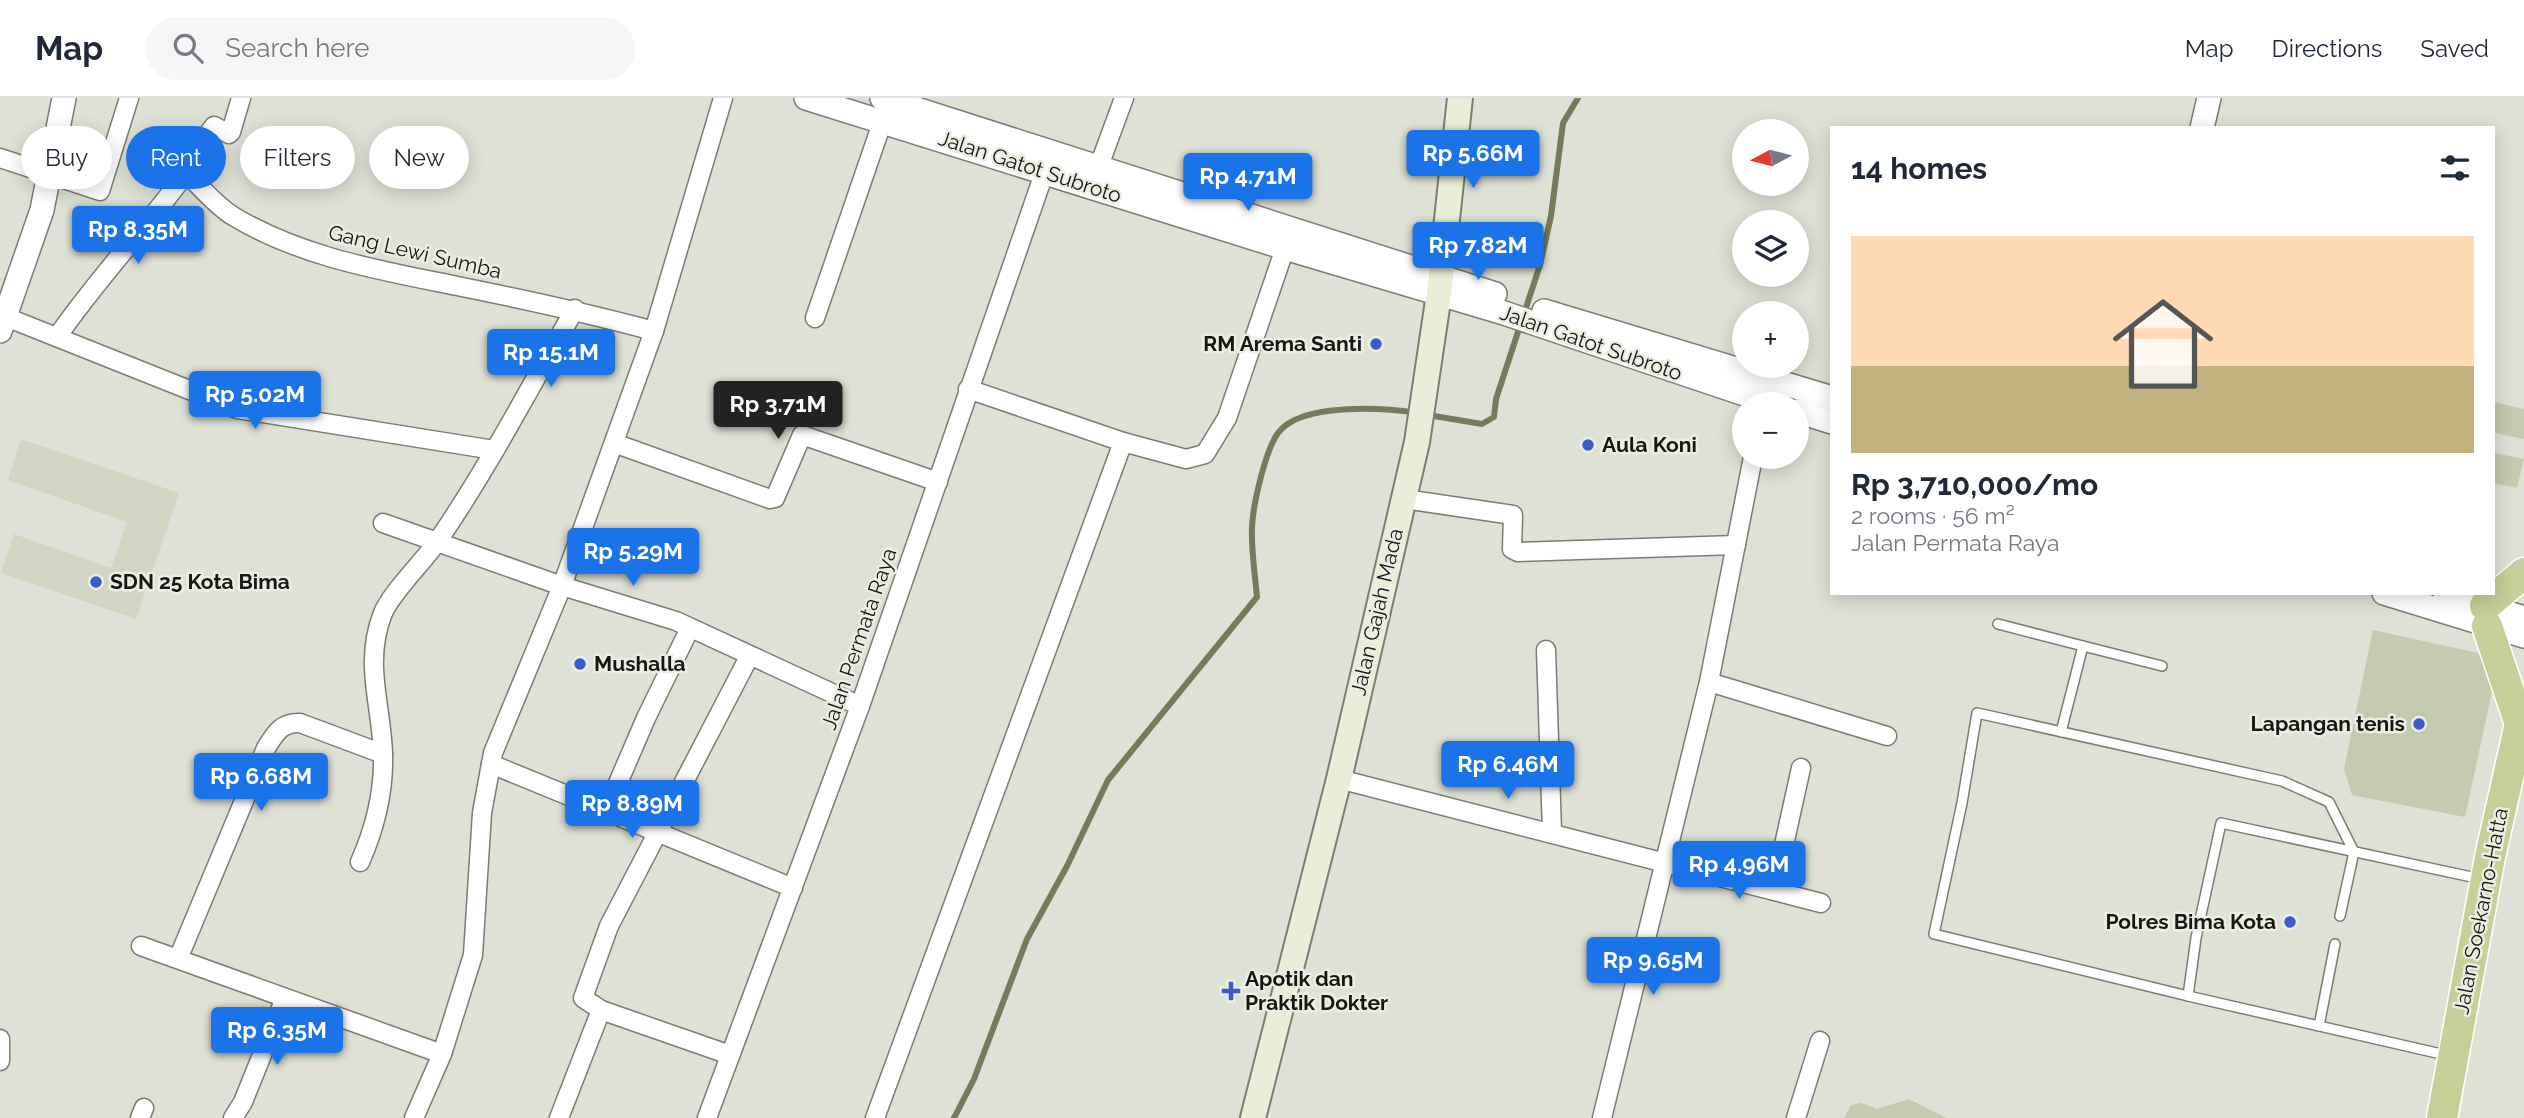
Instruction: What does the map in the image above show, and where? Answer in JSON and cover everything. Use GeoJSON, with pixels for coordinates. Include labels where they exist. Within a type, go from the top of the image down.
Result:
{"type":"FeatureCollection","features":[{"type":"Feature","properties":{"kind":"highway"},"geometry":{"type":"LineString","coordinates":[[2522,715],[2486,616],[2524,573]]}},
{"type":"Feature","properties":{"kind":"highway","name":"Jalan Soekarno-Hatta"},"geometry":{"type":"LineString","coordinates":[[2474,968],[2486,880],[2522,715]]}},
{"type":"Feature","properties":{"kind":"highway","name":"Jalan Soekarno-Hatta"},"geometry":{"type":"LineString","coordinates":[[2442,1118],[2524,755]]}},
{"type":"Feature","properties":{"kind":"highway","name":"Jalan Soekarno-Hatta"},"geometry":{"type":"LineString","coordinates":[[2451,1118],[2456,1058]]}},
{"type":"Feature","properties":{"kind":"main road","name":"Jalan Gajah Mada"},"geometry":{"type":"LineString","coordinates":[[1253,1118],[1339,779],[1417,442],[1440,285],[1460,98]]}},
{"type":"Feature","properties":{"kind":"street"},"geometry":{"type":"LineString","coordinates":[[59,126],[64,98]]}},
{"type":"Feature","properties":{"kind":"street"},"geometry":{"type":"LineString","coordinates":[[112,153],[129,98]]}},
{"type":"Feature","properties":{"kind":"street"},"geometry":{"type":"LineString","coordinates":[[226,133],[231,132],[241,98]]}},
{"type":"Feature","properties":{"kind":"street"},"geometry":{"type":"LineString","coordinates":[[414,1118],[442,1054],[473,955],[482,813],[491,764],[562,586],[654,331],[723,98]]}},
{"type":"Feature","properties":{"kind":"street","name":"Jalan Gatot Subroto"},"geometry":{"type":"LineString","coordinates":[[806,98],[893,105],[1285,248],[1440,285]]}},
{"type":"Feature","properties":{"kind":"street"},"geometry":{"type":"LineString","coordinates":[[1099,166],[1124,98]]}},
{"type":"Feature","properties":{"kind":"street"},"geometry":{"type":"LineString","coordinates":[[2202,126],[2209,98]]}},
{"type":"Feature","properties":{"kind":"street"},"geometry":{"type":"LineString","coordinates":[[815,318],[893,105]]}},
{"type":"Feature","properties":{"kind":"street"},"geometry":{"type":"LineString","coordinates":[[0,158],[21,165]]}},
{"type":"Feature","properties":{"kind":"street","name":"Jalan Gatot Subroto"},"geometry":{"type":"LineString","coordinates":[[1049,161],[1099,166],[1507,306],[1738,392]]}},
{"type":"Feature","properties":{"kind":"street","name":"Jalan Permata Raya"},"geometry":{"type":"LineString","coordinates":[[707,1118],[860,706],[968,388],[1049,161]]}},
{"type":"Feature","properties":{"kind":"street"},"geometry":{"type":"LineString","coordinates":[[46,189],[42,210],[3,324],[57,337],[237,409],[494,450]]}},
{"type":"Feature","properties":{"kind":"street"},"geometry":{"type":"LineString","coordinates":[[57,337],[91,289],[110,270],[173,189]]}},
{"type":"Feature","properties":{"kind":"street","name":"Gang Lewi Sumba"},"geometry":{"type":"LineString","coordinates":[[203,189],[230,215],[272,237],[310,251],[380,270],[575,309],[654,331]]}},
{"type":"Feature","properties":{"kind":"street"},"geometry":{"type":"LineString","coordinates":[[968,388],[1123,442],[1186,459],[1197,458],[1212,446],[1227,418],[1285,248]]}},
{"type":"Feature","properties":{"kind":"street"},"geometry":{"type":"LineString","coordinates":[[360,862],[372,835],[380,799],[383,754],[373,691],[374,653],[383,612],[438,541],[575,309]]}},
{"type":"Feature","properties":{"kind":"street","name":"Jalan Gatot Subroto"},"geometry":{"type":"LineString","coordinates":[[1548,321],[1772,379],[1830,397]]}},
{"type":"Feature","properties":{"kind":"street"},"geometry":{"type":"LineString","coordinates":[[1770,392],[1772,379]]}},
{"type":"Feature","properties":{"kind":"street"},"geometry":{"type":"LineString","coordinates":[[1809,415],[1830,421]]}},
{"type":"Feature","properties":{"kind":"street"},"geometry":{"type":"LineString","coordinates":[[614,443],[769,499],[775,498],[802,435],[938,482]]}},
{"type":"Feature","properties":{"kind":"street"},"geometry":{"type":"LineString","coordinates":[[875,1118],[1123,442]]}},
{"type":"Feature","properties":{"kind":"street"},"geometry":{"type":"LineString","coordinates":[[1602,1118],[1667,862],[1709,682],[1752,469]]}},
{"type":"Feature","properties":{"kind":"street"},"geometry":{"type":"LineString","coordinates":[[1404,499],[1513,515],[1512,549],[1518,552],[1736,545]]}},
{"type":"Feature","properties":{"kind":"street"},"geometry":{"type":"LineString","coordinates":[[383,523],[690,628],[860,706]]}},
{"type":"Feature","properties":{"kind":"street"},"geometry":{"type":"LineString","coordinates":[[2393,595],[2486,616],[2524,618]]}},
{"type":"Feature","properties":{"kind":"street"},"geometry":{"type":"LineString","coordinates":[[2449,595],[2524,636]]}},
{"type":"Feature","properties":{"kind":"street"},"geometry":{"type":"LineString","coordinates":[[606,811],[646,718],[690,628]]}},
{"type":"Feature","properties":{"kind":"street"},"geometry":{"type":"LineString","coordinates":[[1546,650],[1552,831]]}},
{"type":"Feature","properties":{"kind":"street"},"geometry":{"type":"LineString","coordinates":[[730,1055],[601,1010],[583,998],[609,926],[749,657]]}},
{"type":"Feature","properties":{"kind":"street"},"geometry":{"type":"LineString","coordinates":[[1709,682],[1887,736]]}},
{"type":"Feature","properties":{"kind":"street"},"geometry":{"type":"LineString","coordinates":[[178,959],[265,748],[284,724],[300,723],[383,754]]}},
{"type":"Feature","properties":{"kind":"street"},"geometry":{"type":"LineString","coordinates":[[491,764],[793,888]]}},
{"type":"Feature","properties":{"kind":"street"},"geometry":{"type":"LineString","coordinates":[[1774,890],[1801,768]]}},
{"type":"Feature","properties":{"kind":"street"},"geometry":{"type":"LineString","coordinates":[[1339,779],[1552,831],[1821,903]]}},
{"type":"Feature","properties":{"kind":"street"},"geometry":{"type":"LineString","coordinates":[[141,946],[442,1054]]}},
{"type":"Feature","properties":{"kind":"street"},"geometry":{"type":"LineString","coordinates":[[233,1118],[243,1102],[285,998]]}},
{"type":"Feature","properties":{"kind":"street"},"geometry":{"type":"LineString","coordinates":[[559,1118],[601,1010]]}},
{"type":"Feature","properties":{"kind":"street"},"geometry":{"type":"LineString","coordinates":[[0,1040],[0,1061]]}},
{"type":"Feature","properties":{"kind":"street"},"geometry":{"type":"LineString","coordinates":[[1796,1118],[1821,1041]]}},
{"type":"Feature","properties":{"kind":"lane"},"geometry":{"type":"LineString","coordinates":[[1998,624],[2162,666]]}},
{"type":"Feature","properties":{"kind":"lane"},"geometry":{"type":"LineString","coordinates":[[2061,732],[2083,646]]}},
{"type":"Feature","properties":{"kind":"lane"},"geometry":{"type":"LineString","coordinates":[[2340,916],[2354,852],[2329,802],[2282,781],[1977,713],[1962,803],[1934,934],[2456,1058]]}},
{"type":"Feature","properties":{"kind":"lane"},"geometry":{"type":"LineString","coordinates":[[2188,996],[2196,938],[2221,823],[2486,880]]}},
{"type":"Feature","properties":{"kind":"lane"},"geometry":{"type":"LineString","coordinates":[[2319,1026],[2335,944]]}},
{"type":"Feature","properties":{"kind":"shaded area"},"geometry":{"type":"Polygon","coordinates":[[[2495,402],[2524,409],[2524,439],[2495,433],[2495,402]]]}},
{"type":"Feature","properties":{"kind":"shaded area"},"geometry":{"type":"Polygon","coordinates":[[[21,439],[179,493],[136,619],[1,573],[14,534],[111,568],[127,522],[8,480],[21,439]]]}},
{"type":"Feature","properties":{"kind":"shaded area"},"geometry":{"type":"Polygon","coordinates":[[[2495,453],[2524,459],[2517,488],[2495,483],[2495,453]]]}},
{"type":"Feature","properties":{"kind":"shaded area","name":"Lapangan tenis"},"geometry":{"type":"Polygon","coordinates":[[[2373,630],[2478,653],[2495,678],[2465,817],[2352,795],[2344,769],[2373,630]]]}},
{"type":"Feature","properties":{"kind":"shaded area"},"geometry":{"type":"Polygon","coordinates":[[[1909,1099],[1946,1118],[1844,1118],[1851,1105],[1861,1103],[1877,1109],[1909,1099]]]}},
{"type":"Feature","properties":{"kind":"waterway"},"geometry":{"type":"LineString","coordinates":[[1428,415],[1482,424],[1494,417],[1496,399],[1540,265],[1551,216],[1563,123],[1578,98]]}},
{"type":"Feature","properties":{"kind":"waterway"},"geometry":{"type":"LineString","coordinates":[[954,1118],[974,1079],[1027,939],[1067,866],[1108,780],[1257,597],[1252,544],[1253,517],[1264,465],[1278,433],[1289,423],[1323,412],[1365,409],[1417,413]]}},
{"type":"Feature","properties":{"kind":"place","name":"RM Arema Santi"},"geometry":{"type":"Point","coordinates":[1376,344]}},
{"type":"Feature","properties":{"kind":"place","name":"Aula Koni"},"geometry":{"type":"Point","coordinates":[1588,445]}},
{"type":"Feature","properties":{"kind":"place","name":"SDN 25 Kota Bima"},"geometry":{"type":"Point","coordinates":[96,582]}},
{"type":"Feature","properties":{"kind":"place","name":"Mushalla"},"geometry":{"type":"Point","coordinates":[580,664]}},
{"type":"Feature","properties":{"kind":"place","name":"Lapangan tenis"},"geometry":{"type":"Point","coordinates":[2419,724]}},
{"type":"Feature","properties":{"kind":"place","name":"Polres Bima Kota"},"geometry":{"type":"Point","coordinates":[2290,922]}},
{"type":"Feature","properties":{"kind":"place","name":"Apotik dan Praktik Dokter"},"geometry":{"type":"Point","coordinates":[1231,991]}}]}
